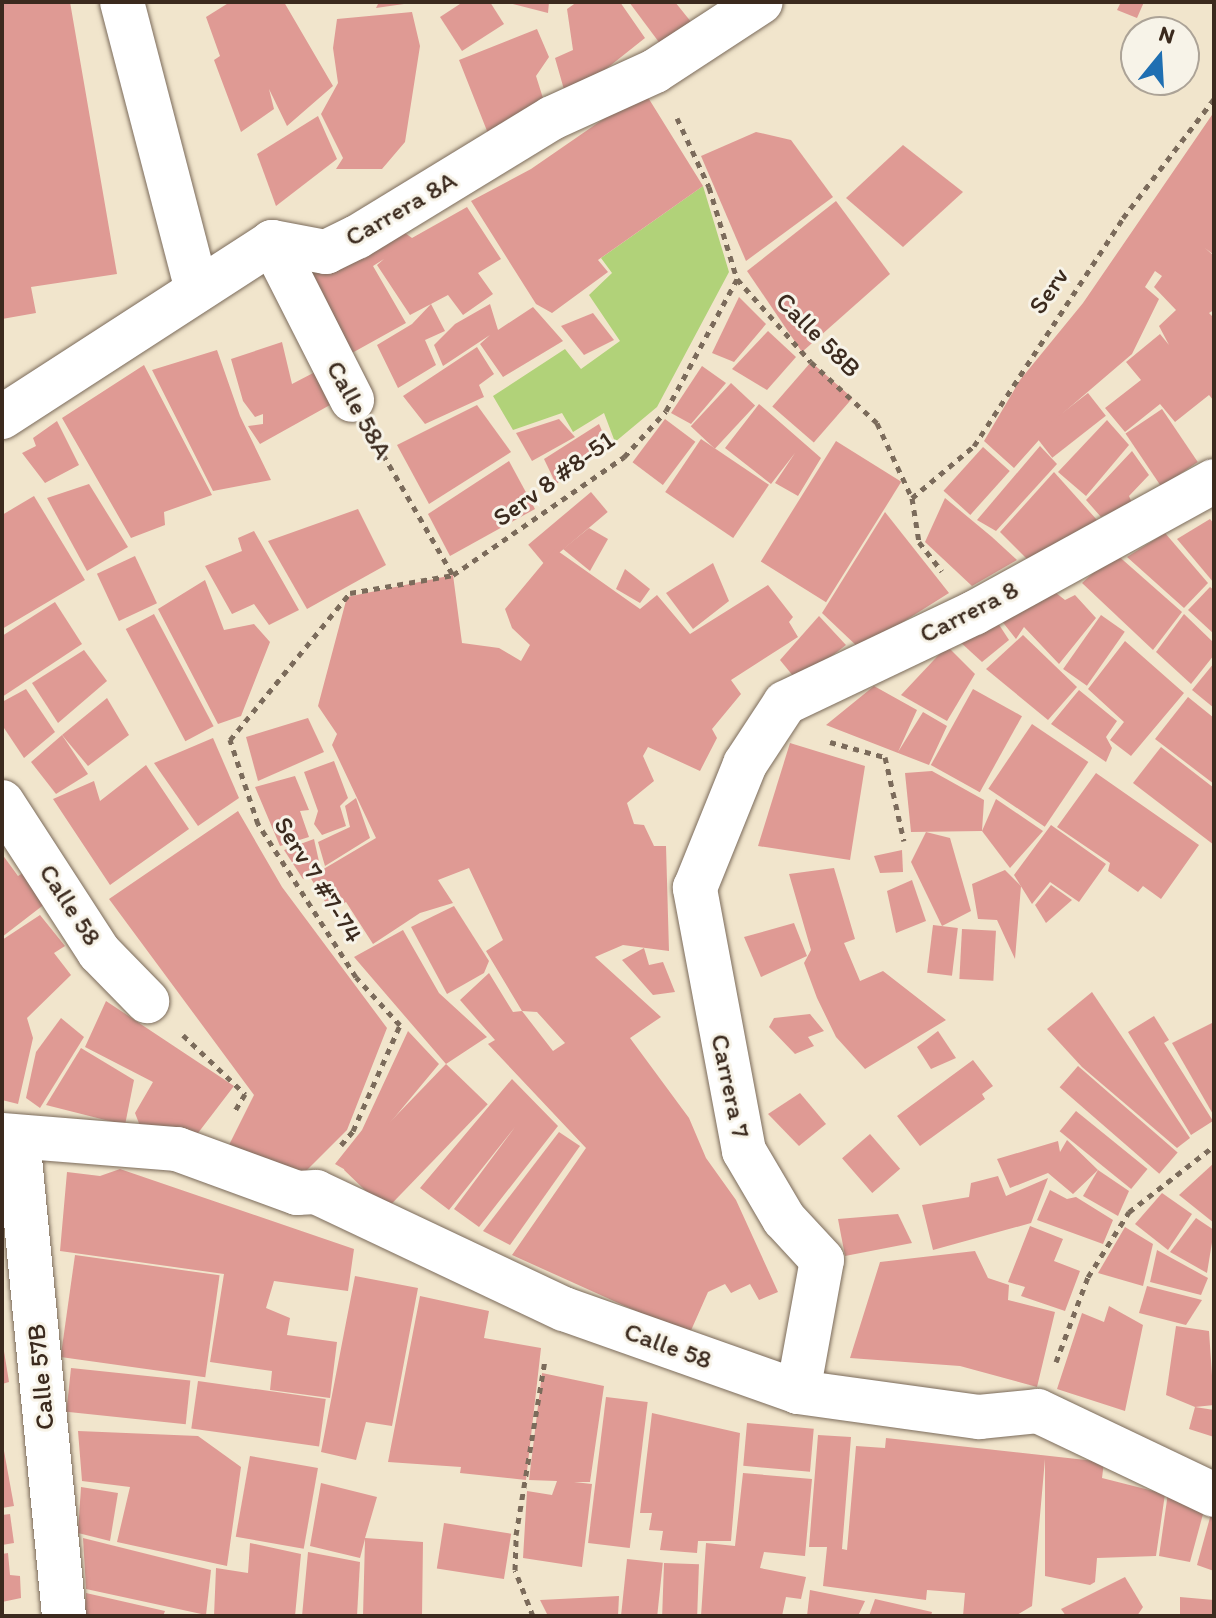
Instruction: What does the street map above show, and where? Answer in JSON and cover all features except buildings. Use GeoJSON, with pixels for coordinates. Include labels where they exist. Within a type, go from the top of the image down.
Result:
{"type":"FeatureCollection","features":[{"type":"Feature","properties":{"kind":"street"},"geometry":{"type":"LineString","coordinates":[[122,2],[197,289]]}},
{"type":"Feature","properties":{"kind":"street","name":"Carrera 8A"},"geometry":{"type":"LineString","coordinates":[[272,242],[326,252],[552,118],[655,71],[761,2]]}},
{"type":"Feature","properties":{"kind":"street"},"geometry":{"type":"LineString","coordinates":[[2,417],[272,242]]}},
{"type":"Feature","properties":{"kind":"street","name":"Calle 58A"},"geometry":{"type":"LineString","coordinates":[[272,242],[352,400]]}},
{"type":"Feature","properties":{"kind":"street","name":"Carrera 8"},"geometry":{"type":"LineString","coordinates":[[785,703],[974,613],[1214,481]]}},
{"type":"Feature","properties":{"kind":"street","name":"Carrera 7"},"geometry":{"type":"LineString","coordinates":[[785,703],[745,764],[695,888],[744,1151],[784,1219],[822,1260],[798,1392]]}},
{"type":"Feature","properties":{"kind":"street","name":"Calle 58"},"geometry":{"type":"LineString","coordinates":[[2,802],[99,952],[147,1001]]}},
{"type":"Feature","properties":{"kind":"street","name":"Calle 58"},"geometry":{"type":"LineString","coordinates":[[10,1136],[177,1149],[297,1193],[316,1192],[564,1309],[798,1392],[979,1417],[1038,1411]]}},
{"type":"Feature","properties":{"kind":"street","name":"Calle 57B"},"geometry":{"type":"LineString","coordinates":[[10,1136],[64,1616]]}},
{"type":"Feature","properties":{"kind":"street"},"geometry":{"type":"LineString","coordinates":[[1038,1411],[1214,1495]]}},
{"type":"Feature","properties":{"kind":"path","name":"Calle 58B"},"geometry":{"type":"LineString","coordinates":[[655,71],[709,187],[737,279],[811,362],[877,423],[912,498],[919,542],[974,613]]}},
{"type":"Feature","properties":{"kind":"path","name":"Serv"},"geometry":{"type":"LineString","coordinates":[[912,498],[974,446],[1123,218],[1214,99]]}},
{"type":"Feature","properties":{"kind":"path","name":"Serv 8 #8-51"},"geometry":{"type":"LineString","coordinates":[[453,575],[624,457],[666,411],[737,279]]}},
{"type":"Feature","properties":{"kind":"path","name":"Calle 58A"},"geometry":{"type":"LineString","coordinates":[[352,400],[453,575]]}},
{"type":"Feature","properties":{"kind":"path","name":"Serv 7 #7-74"},"geometry":{"type":"LineString","coordinates":[[297,1193],[353,1131],[400,1025],[356,977],[258,824],[230,740],[350,593],[453,575]]}},
{"type":"Feature","properties":{"kind":"path"},"geometry":{"type":"LineString","coordinates":[[785,703],[791,730],[885,757],[904,841]]}},
{"type":"Feature","properties":{"kind":"path"},"geometry":{"type":"LineString","coordinates":[[147,1001],[245,1094],[206,1159]]}},
{"type":"Feature","properties":{"kind":"path"},"geometry":{"type":"LineString","coordinates":[[1038,1411],[1088,1277],[1129,1212],[1214,1146]]}},
{"type":"Feature","properties":{"kind":"path"},"geometry":{"type":"LineString","coordinates":[[533,1616],[515,1570],[516,1535],[541,1371],[564,1309]]}},
{"type":"Feature","properties":{"kind":"green space"},"geometry":{"type":"Polygon","coordinates":[[[703,186],[729,272],[657,407],[615,442],[604,413],[573,432],[562,413],[513,430],[493,396],[565,349],[581,369],[620,341],[589,295],[612,273],[601,258],[703,186]]]}}]}
